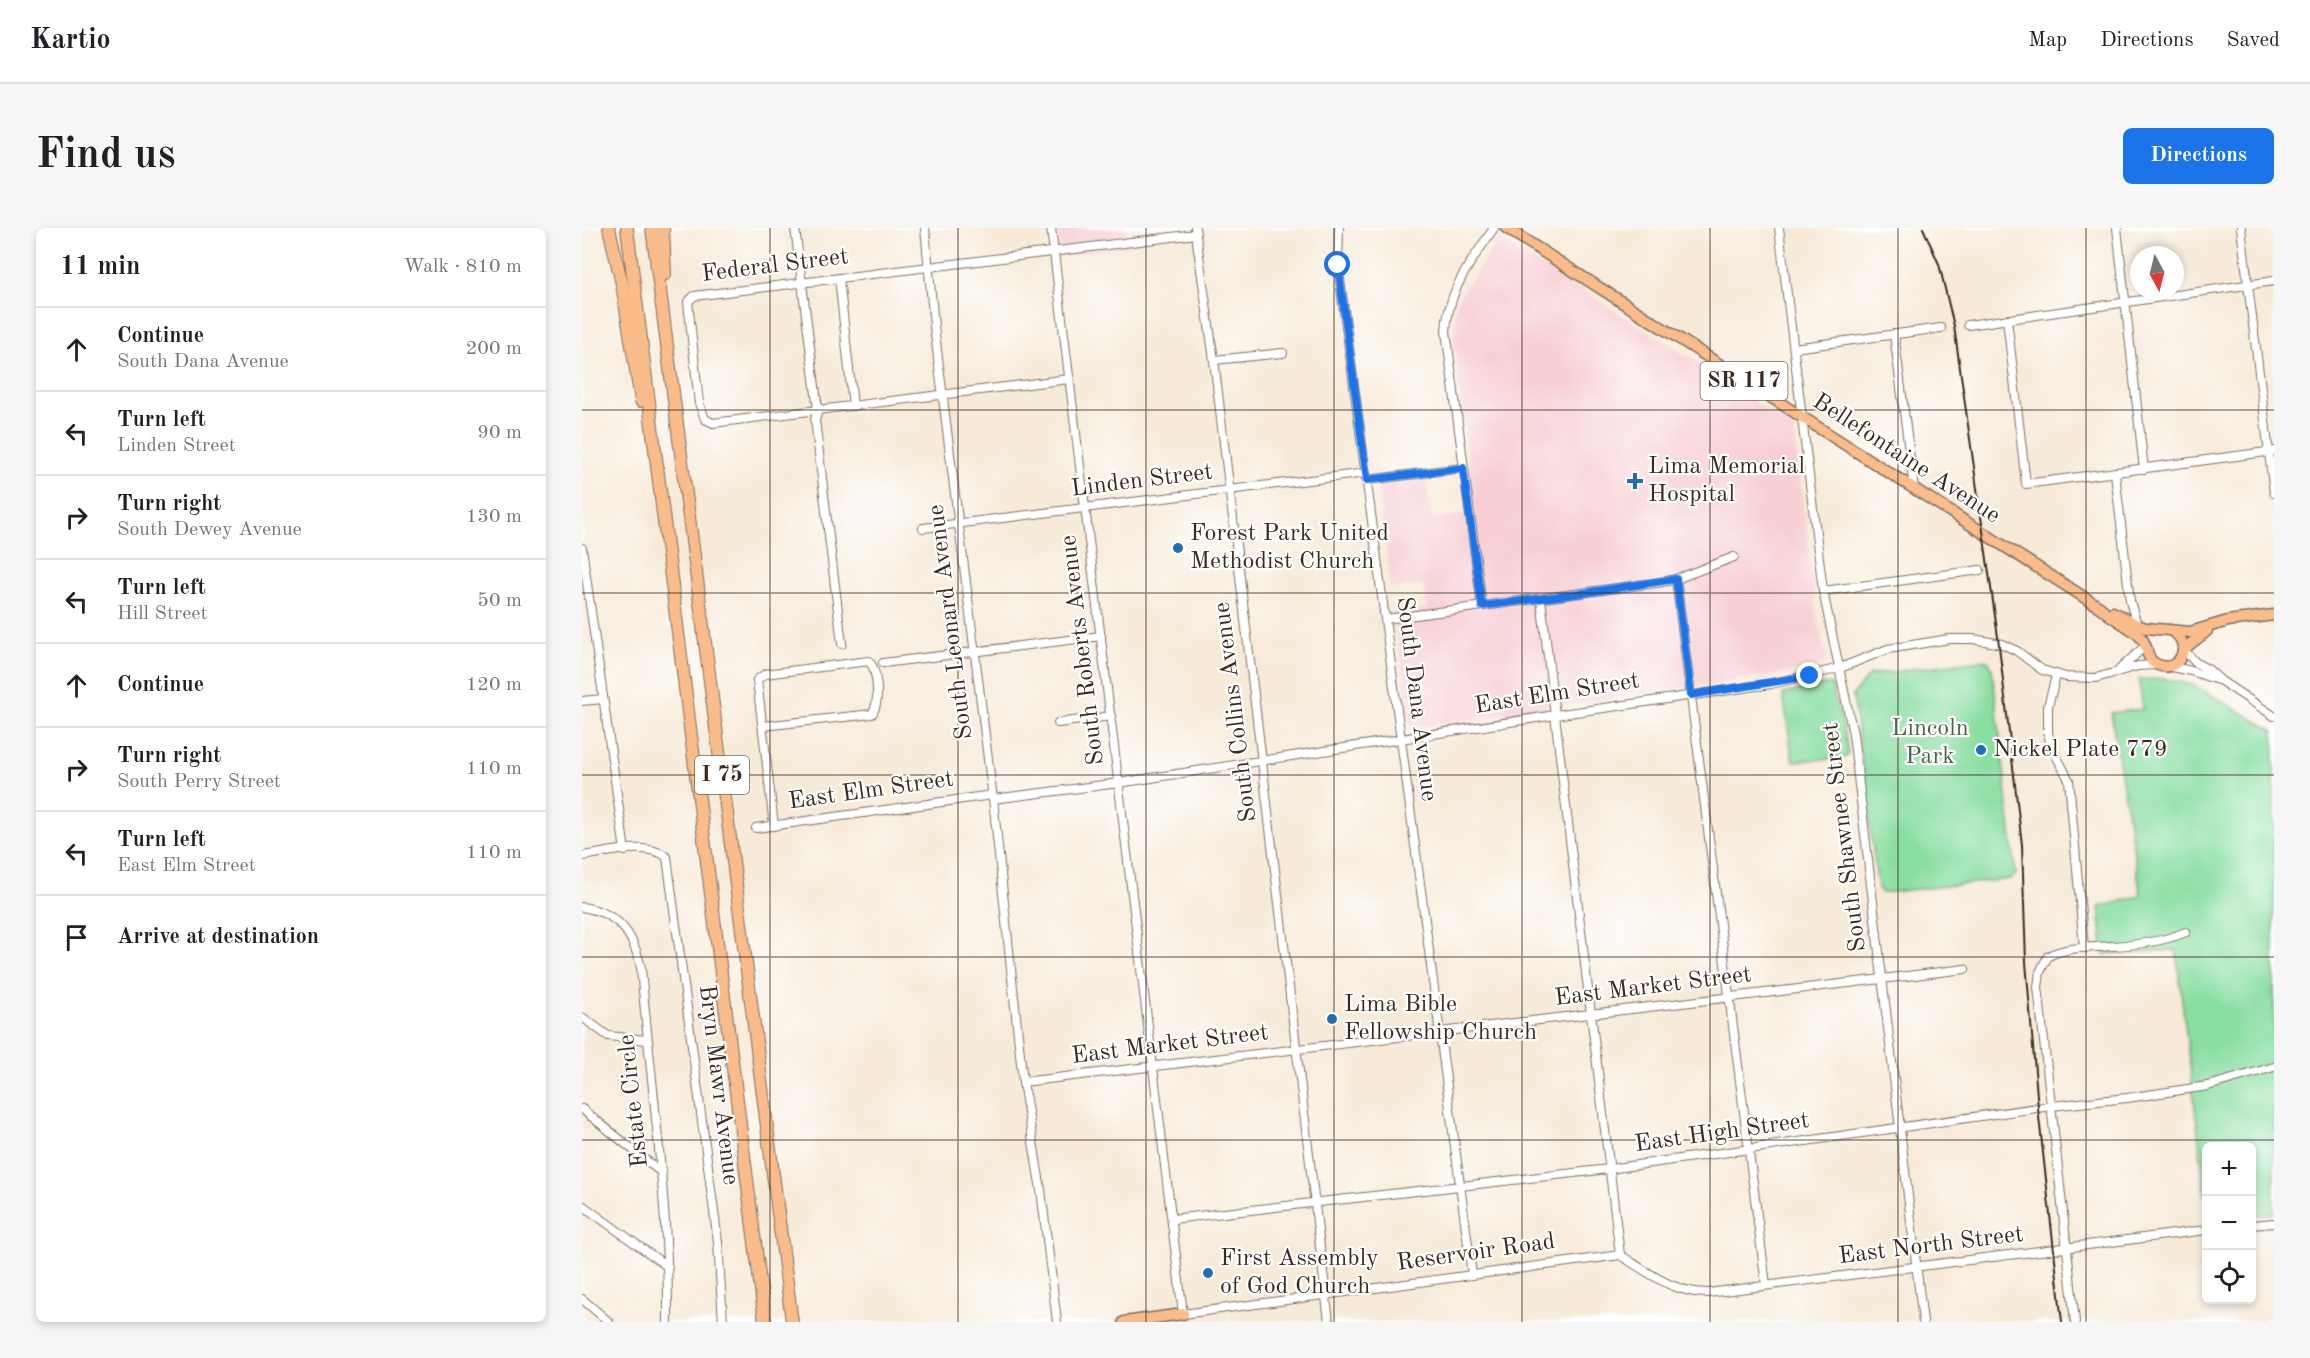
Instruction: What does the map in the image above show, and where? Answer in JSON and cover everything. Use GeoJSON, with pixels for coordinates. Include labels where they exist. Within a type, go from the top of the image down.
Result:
{"type":"FeatureCollection","features":[{"type":"Feature","properties":{"kind":"highway"},"geometry":{"type":"LineString","coordinates":[[609,228],[626,307],[685,705],[690,720]]}},
{"type":"Feature","properties":{"kind":"highway","name":"I 75"},"geometry":{"type":"LineString","coordinates":[[627,228],[765,1322]]}},
{"type":"Feature","properties":{"kind":"highway","name":"I 75"},"geometry":{"type":"LineString","coordinates":[[652,228],[792,1322]]}},
{"type":"Feature","properties":{"kind":"highway"},"geometry":{"type":"LineString","coordinates":[[663,228],[667,291],[685,436],[683,471]]}},
{"type":"Feature","properties":{"kind":"main road","name":"Bellefontaine Avenue"},"geometry":{"type":"LineString","coordinates":[[1506,228],[2101,609],[2137,634],[2144,646]]}},
{"type":"Feature","properties":{"kind":"main road","name":"Bellefontaine Avenue"},"geometry":{"type":"LineString","coordinates":[[2101,609],[2115,612],[2137,626],[2167,630]]}},
{"type":"Feature","properties":{"kind":"main road","name":"SR 117"},"geometry":{"type":"LineString","coordinates":[[2167,630],[2190,632],[2234,620],[2274,615]]}},
{"type":"Feature","properties":{"kind":"main road","name":"SR 117"},"geometry":{"type":"LineString","coordinates":[[2144,646],[2149,658],[2161,666],[2179,659],[2184,650],[2214,626]]}},
{"type":"Feature","properties":{"kind":"main road"},"geometry":{"type":"LineString","coordinates":[[2144,646],[2153,634],[2167,630],[2180,638],[2184,650]]}},
{"type":"Feature","properties":{"kind":"main road","name":"Reservoir Road"},"geometry":{"type":"LineString","coordinates":[[1124,1322],[1184,1314]]}},
{"type":"Feature","properties":{"kind":"street"},"geometry":{"type":"LineString","coordinates":[[795,228],[818,410],[815,420],[843,644]]}},
{"type":"Feature","properties":{"kind":"street","name":"South Leonard Avenue"},"geometry":{"type":"LineString","coordinates":[[925,228],[1023,1082],[1041,1190],[1057,1322]]}},
{"type":"Feature","properties":{"kind":"street","name":"South Roberts Avenue"},"geometry":{"type":"LineString","coordinates":[[1051,228],[1184,1314]]}},
{"type":"Feature","properties":{"kind":"street","name":"South Dana Avenue"},"geometry":{"type":"LineString","coordinates":[[1339,228],[1338,265],[1472,1275]]}},
{"type":"Feature","properties":{"kind":"street"},"geometry":{"type":"LineString","coordinates":[[1482,606],[1448,352],[1446,316],[1459,280],[1494,228]]}},
{"type":"Feature","properties":{"kind":"street","name":"South Shawnee Street"},"geometry":{"type":"LineString","coordinates":[[1779,228],[1823,591],[1853,734],[1923,1322]]}},
{"type":"Feature","properties":{"kind":"street"},"geometry":{"type":"LineString","coordinates":[[2116,228],[2144,469]]}},
{"type":"Feature","properties":{"kind":"street"},"geometry":{"type":"LineString","coordinates":[[2241,228],[2271,452],[2274,493]]}},
{"type":"Feature","properties":{"kind":"street","name":"Federal Street"},"geometry":{"type":"LineString","coordinates":[[818,410],[722,422],[709,422],[705,419],[701,412],[688,306],[690,298],[1054,252],[1195,231]]}},
{"type":"Feature","properties":{"kind":"street","name":"South Collins Avenue"},"geometry":{"type":"LineString","coordinates":[[1195,231],[1230,490],[1329,1322]]}},
{"type":"Feature","properties":{"kind":"street"},"geometry":{"type":"LineString","coordinates":[[839,278],[853,406]]}},
{"type":"Feature","properties":{"kind":"street"},"geometry":{"type":"LineString","coordinates":[[1968,325],[2274,281]]}},
{"type":"Feature","properties":{"kind":"street"},"geometry":{"type":"LineString","coordinates":[[2007,320],[2026,484],[2271,452]]}},
{"type":"Feature","properties":{"kind":"street"},"geometry":{"type":"LineString","coordinates":[[1794,348],[1941,328]]}},
{"type":"Feature","properties":{"kind":"street"},"geometry":{"type":"LineString","coordinates":[[1894,334],[1914,489]]}},
{"type":"Feature","properties":{"kind":"street"},"geometry":{"type":"LineString","coordinates":[[1214,360],[1283,353]]}},
{"type":"Feature","properties":{"kind":"street"},"geometry":{"type":"LineString","coordinates":[[818,410],[1069,379]]}},
{"type":"Feature","properties":{"kind":"street","name":"Linden Street"},"geometry":{"type":"LineString","coordinates":[[923,528],[1230,490],[1463,468]]}},
{"type":"Feature","properties":{"kind":"street"},"geometry":{"type":"LineString","coordinates":[[2115,472],[2130,601],[2137,626]]}},
{"type":"Feature","properties":{"kind":"street"},"geometry":{"type":"LineString","coordinates":[[582,548],[625,851],[582,856]]}},
{"type":"Feature","properties":{"kind":"street"},"geometry":{"type":"LineString","coordinates":[[1386,619],[1676,579],[1734,557]]}},
{"type":"Feature","properties":{"kind":"street"},"geometry":{"type":"LineString","coordinates":[[1823,591],[1980,570]]}},
{"type":"Feature","properties":{"kind":"street"},"geometry":{"type":"LineString","coordinates":[[1676,579],[1766,1285]]}},
{"type":"Feature","properties":{"kind":"street"},"geometry":{"type":"LineString","coordinates":[[1541,599],[1620,1255]]}},
{"type":"Feature","properties":{"kind":"street"},"geometry":{"type":"LineString","coordinates":[[2126,619],[2130,601]]}},
{"type":"Feature","properties":{"kind":"street"},"geometry":{"type":"LineString","coordinates":[[883,663],[1101,636]]}},
{"type":"Feature","properties":{"kind":"street","name":"East Elm Street"},"geometry":{"type":"LineString","coordinates":[[756,828],[1119,783],[1789,681],[1840,668],[1896,647],[1949,639],[1988,640],[2017,651],[2042,670],[2056,676],[2085,679],[2138,666],[2161,666]]}},
{"type":"Feature","properties":{"kind":"street"},"geometry":{"type":"LineString","coordinates":[[2115,673],[2144,646]]}},
{"type":"Feature","properties":{"kind":"street"},"geometry":{"type":"LineString","coordinates":[[2184,650],[2196,663],[2274,716]]}},
{"type":"Feature","properties":{"kind":"street"},"geometry":{"type":"LineString","coordinates":[[763,726],[872,714],[876,701],[873,666],[869,661],[761,676],[757,680],[774,826]]}},
{"type":"Feature","properties":{"kind":"street"},"geometry":{"type":"LineString","coordinates":[[2161,666],[2191,671],[2221,681]]}},
{"type":"Feature","properties":{"kind":"street"},"geometry":{"type":"LineString","coordinates":[[2056,676],[2046,720],[2051,746],[2069,780],[2084,948]]}},
{"type":"Feature","properties":{"kind":"street"},"geometry":{"type":"LineString","coordinates":[[582,701],[603,699]]}},
{"type":"Feature","properties":{"kind":"street"},"geometry":{"type":"LineString","coordinates":[[1058,723],[1111,716]]}},
{"type":"Feature","properties":{"kind":"street","name":"Bryn Mawr Avenue"},"geometry":{"type":"LineString","coordinates":[[625,851],[647,849],[658,851],[668,857],[714,1209],[720,1260],[723,1322]]}},
{"type":"Feature","properties":{"kind":"street","name":"Estate Circle"},"geometry":{"type":"LineString","coordinates":[[582,907],[617,920],[636,948],[662,1173],[668,1267],[668,1322]]}},
{"type":"Feature","properties":{"kind":"street"},"geometry":{"type":"LineString","coordinates":[[2075,1322],[2038,987],[2040,972],[2048,956],[2055,952],[2153,943],[2186,932]]}},
{"type":"Feature","properties":{"kind":"street","name":"East Market Street"},"geometry":{"type":"LineString","coordinates":[[1023,1082],[1965,969]]}},
{"type":"Feature","properties":{"kind":"street"},"geometry":{"type":"LineString","coordinates":[[582,1017],[608,1036],[647,1040]]}},
{"type":"Feature","properties":{"kind":"street","name":"East High Street"},"geometry":{"type":"LineString","coordinates":[[1172,1219],[1460,1187],[1748,1150],[1899,1127],[2208,1086],[2274,1067]]}},
{"type":"Feature","properties":{"kind":"street"},"geometry":{"type":"LineString","coordinates":[[582,1109],[662,1173]]}},
{"type":"Feature","properties":{"kind":"street"},"geometry":{"type":"LineString","coordinates":[[582,1205],[668,1267]]}},
{"type":"Feature","properties":{"kind":"street"},"geometry":{"type":"LineString","coordinates":[[2256,1225],[2274,1223]]}},
{"type":"Feature","properties":{"kind":"street","name":"East North Street"},"geometry":{"type":"LineString","coordinates":[[1620,1255],[1680,1290],[1697,1293],[1916,1268],[2202,1231]]}},
{"type":"Feature","properties":{"kind":"street","name":"Reservoir Road"},"geometry":{"type":"LineString","coordinates":[[1184,1314],[1620,1255]]}},
{"type":"Feature","properties":{"kind":"street"},"geometry":{"type":"LineString","coordinates":[[582,1299],[609,1322]]}},
{"type":"Feature","properties":{"kind":"shaded area"},"geometry":{"type":"Polygon","coordinates":[[[1057,228],[1126,228],[1128,246],[1061,256],[1057,228]]]}},
{"type":"Feature","properties":{"kind":"shaded area","name":"Lima Memorial Hospital"},"geometry":{"type":"Polygon","coordinates":[[[1498,238],[1749,394],[1756,403],[1794,430],[1817,616],[1827,658],[1825,663],[1792,672],[1410,728],[1395,613],[1427,609],[1424,585],[1391,588],[1377,484],[1426,478],[1432,519],[1475,513],[1453,338],[1454,319],[1457,300],[1498,238]]]}},
{"type":"Feature","properties":{"kind":"green space","name":"Lincoln Park"},"geometry":{"type":"Polygon","coordinates":[[[1981,660],[1988,661],[1992,668],[2016,875],[2010,879],[1882,893],[1878,888],[1853,695],[1869,675],[1981,660]]]}},
{"type":"Feature","properties":{"kind":"green space"},"geometry":{"type":"Polygon","coordinates":[[[2139,679],[2165,679],[2193,685],[2274,731],[2274,1213],[2256,1215],[2256,1142],[2202,1142],[2202,1166],[2176,950],[2104,954],[2099,907],[2141,896],[2111,713],[2143,709],[2139,679]]]}},
{"type":"Feature","properties":{"kind":"green space"},"geometry":{"type":"Polygon","coordinates":[[[1832,685],[1846,737],[1848,755],[1843,758],[1793,761],[1783,694],[1832,685]]]}},
{"type":"Feature","properties":{"kind":"railway"},"geometry":{"type":"LineString","coordinates":[[1923,228],[1939,264],[1954,326],[1998,637],[2022,845],[2026,962],[2038,1108],[2062,1322]]}},
{"type":"Feature","properties":{"kind":"place","name":"Lima Memorial Hospital"},"geometry":{"type":"Point","coordinates":[1635,481]}},
{"type":"Feature","properties":{"kind":"place","name":"Forest Park United Methodist Church"},"geometry":{"type":"Point","coordinates":[1178,548]}},
{"type":"Feature","properties":{"kind":"place","name":"Nickel Plate 779"},"geometry":{"type":"Point","coordinates":[1981,750]}},
{"type":"Feature","properties":{"kind":"place","name":"Lima Bible Fellowship Church"},"geometry":{"type":"Point","coordinates":[1332,1019]}},
{"type":"Feature","properties":{"kind":"place","name":"First Assembly of God Church"},"geometry":{"type":"Point","coordinates":[1208,1273]}},
{"type":"Feature","properties":{"kind":"route"},"geometry":{"type":"LineString","coordinates":[[1338,265],[1367,480],[1463,468],[1482,606],[1676,579],[1691,695],[1810,676]]}}]}
